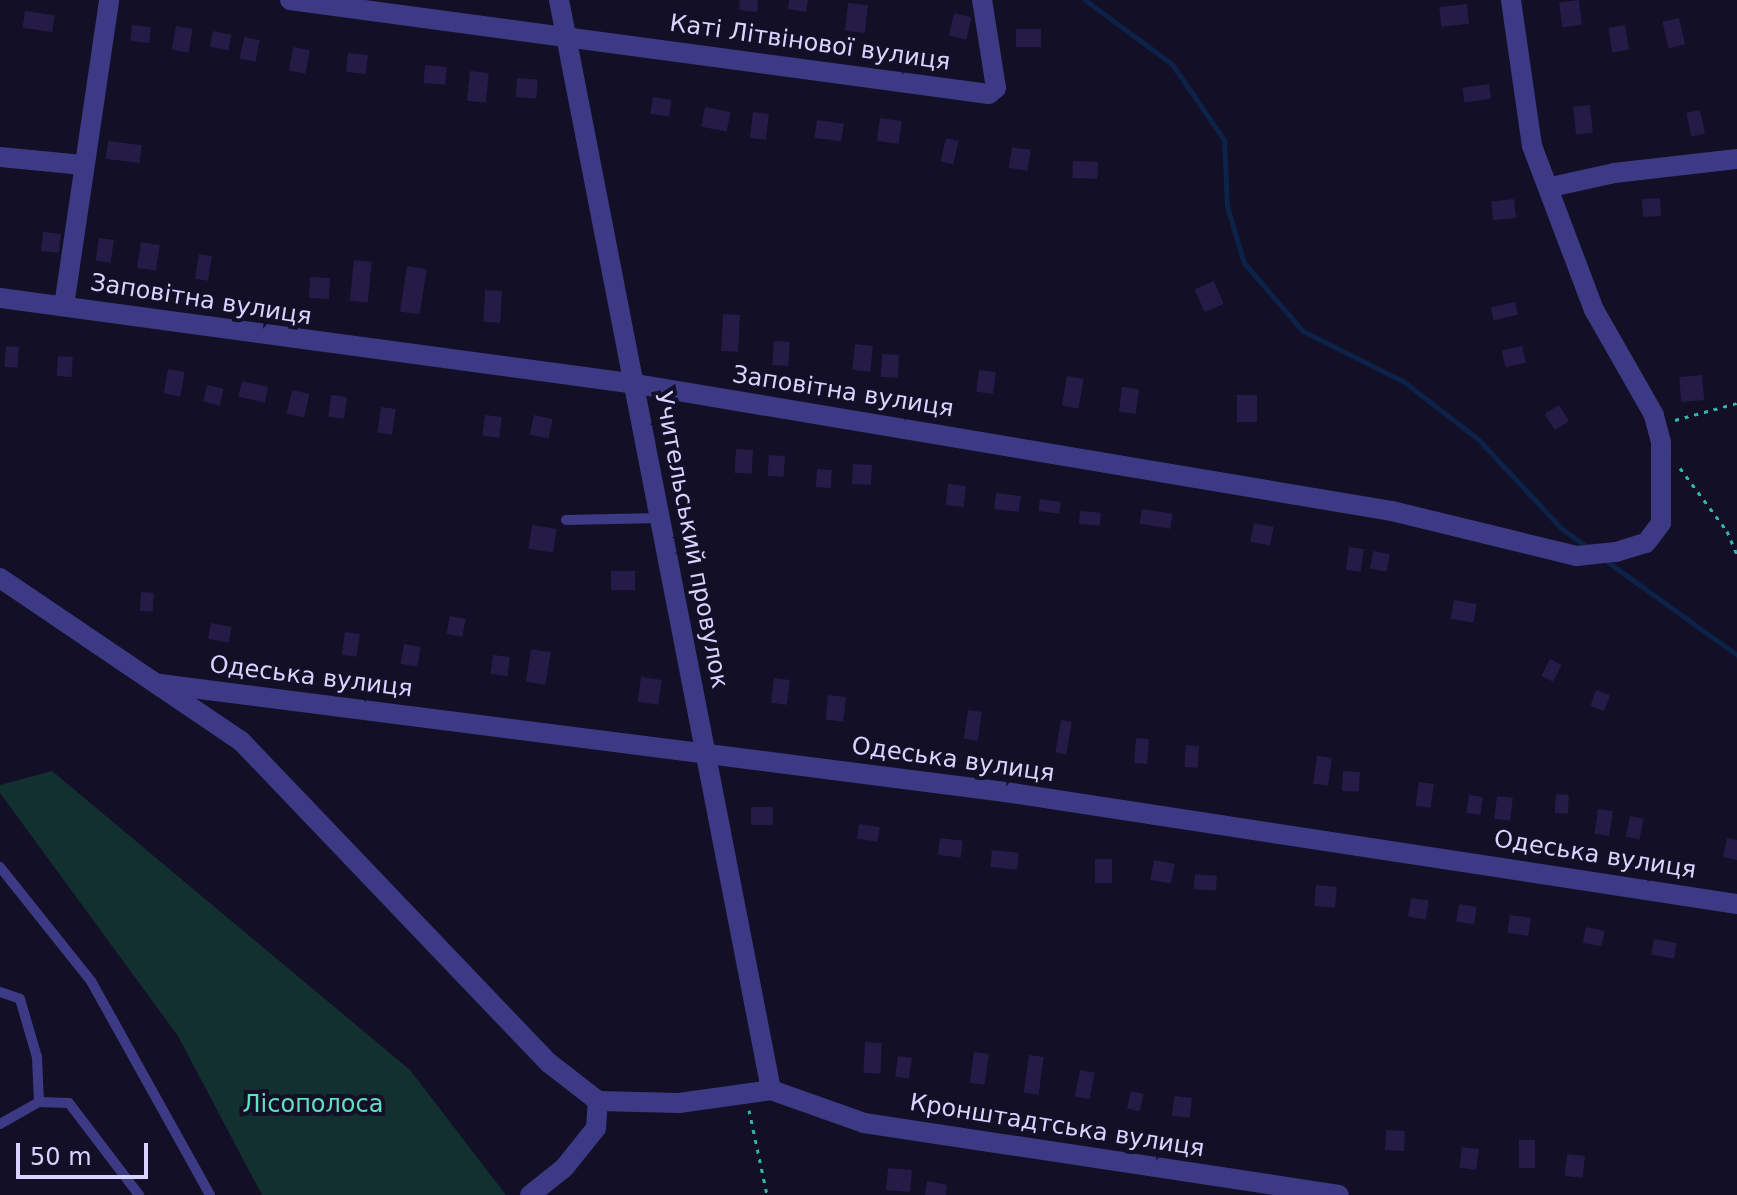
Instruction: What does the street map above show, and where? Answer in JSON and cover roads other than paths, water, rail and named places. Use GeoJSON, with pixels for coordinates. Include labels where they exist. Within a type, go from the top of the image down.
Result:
{"type":"FeatureCollection","features":[{"type":"Feature","properties":{"kind":"street"},"geometry":{"type":"LineString","coordinates":[[64,306],[109,0]]}},
{"type":"Feature","properties":{"kind":"street","name":"Каті Літвінової вулиця"},"geometry":{"type":"LineString","coordinates":[[290,0],[989,94],[996,88],[982,0]]}},
{"type":"Feature","properties":{"kind":"street","name":"Учительський провулок"},"geometry":{"type":"LineString","coordinates":[[559,0],[771,1090]]}},
{"type":"Feature","properties":{"kind":"street"},"geometry":{"type":"LineString","coordinates":[[1511,0],[1532,146],[1551,187],[1614,173],[1737,159]]}},
{"type":"Feature","properties":{"kind":"street"},"geometry":{"type":"LineString","coordinates":[[0,157],[83,165]]}},
{"type":"Feature","properties":{"kind":"street","name":"Заповітна вулиця"},"geometry":{"type":"LineString","coordinates":[[0,298],[636,384],[1392,511],[1577,556],[1616,552],[1646,543],[1661,523],[1661,442],[1656,424],[1594,310],[1551,187]]}},
{"type":"Feature","properties":{"kind":"street"},"geometry":{"type":"LineString","coordinates":[[0,578],[241,741],[549,1063],[598,1101],[679,1103],[771,1090]]}},
{"type":"Feature","properties":{"kind":"street","name":"Одеська вулиця"},"geometry":{"type":"LineString","coordinates":[[160,684],[704,753],[1392,849],[1737,904]]}},
{"type":"Feature","properties":{"kind":"street","name":"Кронштадтська вулиця"},"geometry":{"type":"LineString","coordinates":[[771,1090],[864,1123],[1339,1195]]}},
{"type":"Feature","properties":{"kind":"street"},"geometry":{"type":"LineString","coordinates":[[530,1195],[564,1168],[596,1128],[598,1101]]}},
{"type":"Feature","properties":{"kind":"lane"},"geometry":{"type":"LineString","coordinates":[[566,520],[660,518]]}},
{"type":"Feature","properties":{"kind":"lane"},"geometry":{"type":"LineString","coordinates":[[0,867],[91,981],[210,1195]]}},
{"type":"Feature","properties":{"kind":"lane"},"geometry":{"type":"LineString","coordinates":[[0,992],[20,999],[37,1057],[39,1102]]}},
{"type":"Feature","properties":{"kind":"lane"},"geometry":{"type":"LineString","coordinates":[[0,1124],[39,1102],[69,1103],[139,1195]]}},
{"type":"Feature","properties":{"kind":"waterway"},"geometry":{"type":"LineString","coordinates":[[1085,0],[1172,64],[1224,140],[1227,206],[1244,263],[1303,331],[1403,381],[1479,440],[1561,528],[1590,549]]}},
{"type":"Feature","properties":{"kind":"waterway"},"geometry":{"type":"LineString","coordinates":[[1605,560],[1737,655]]}},
{"type":"Feature","properties":{"kind":"park label","name":"Лісополоса"},"geometry":{"type":"Point","coordinates":[313,1105]}}]}
